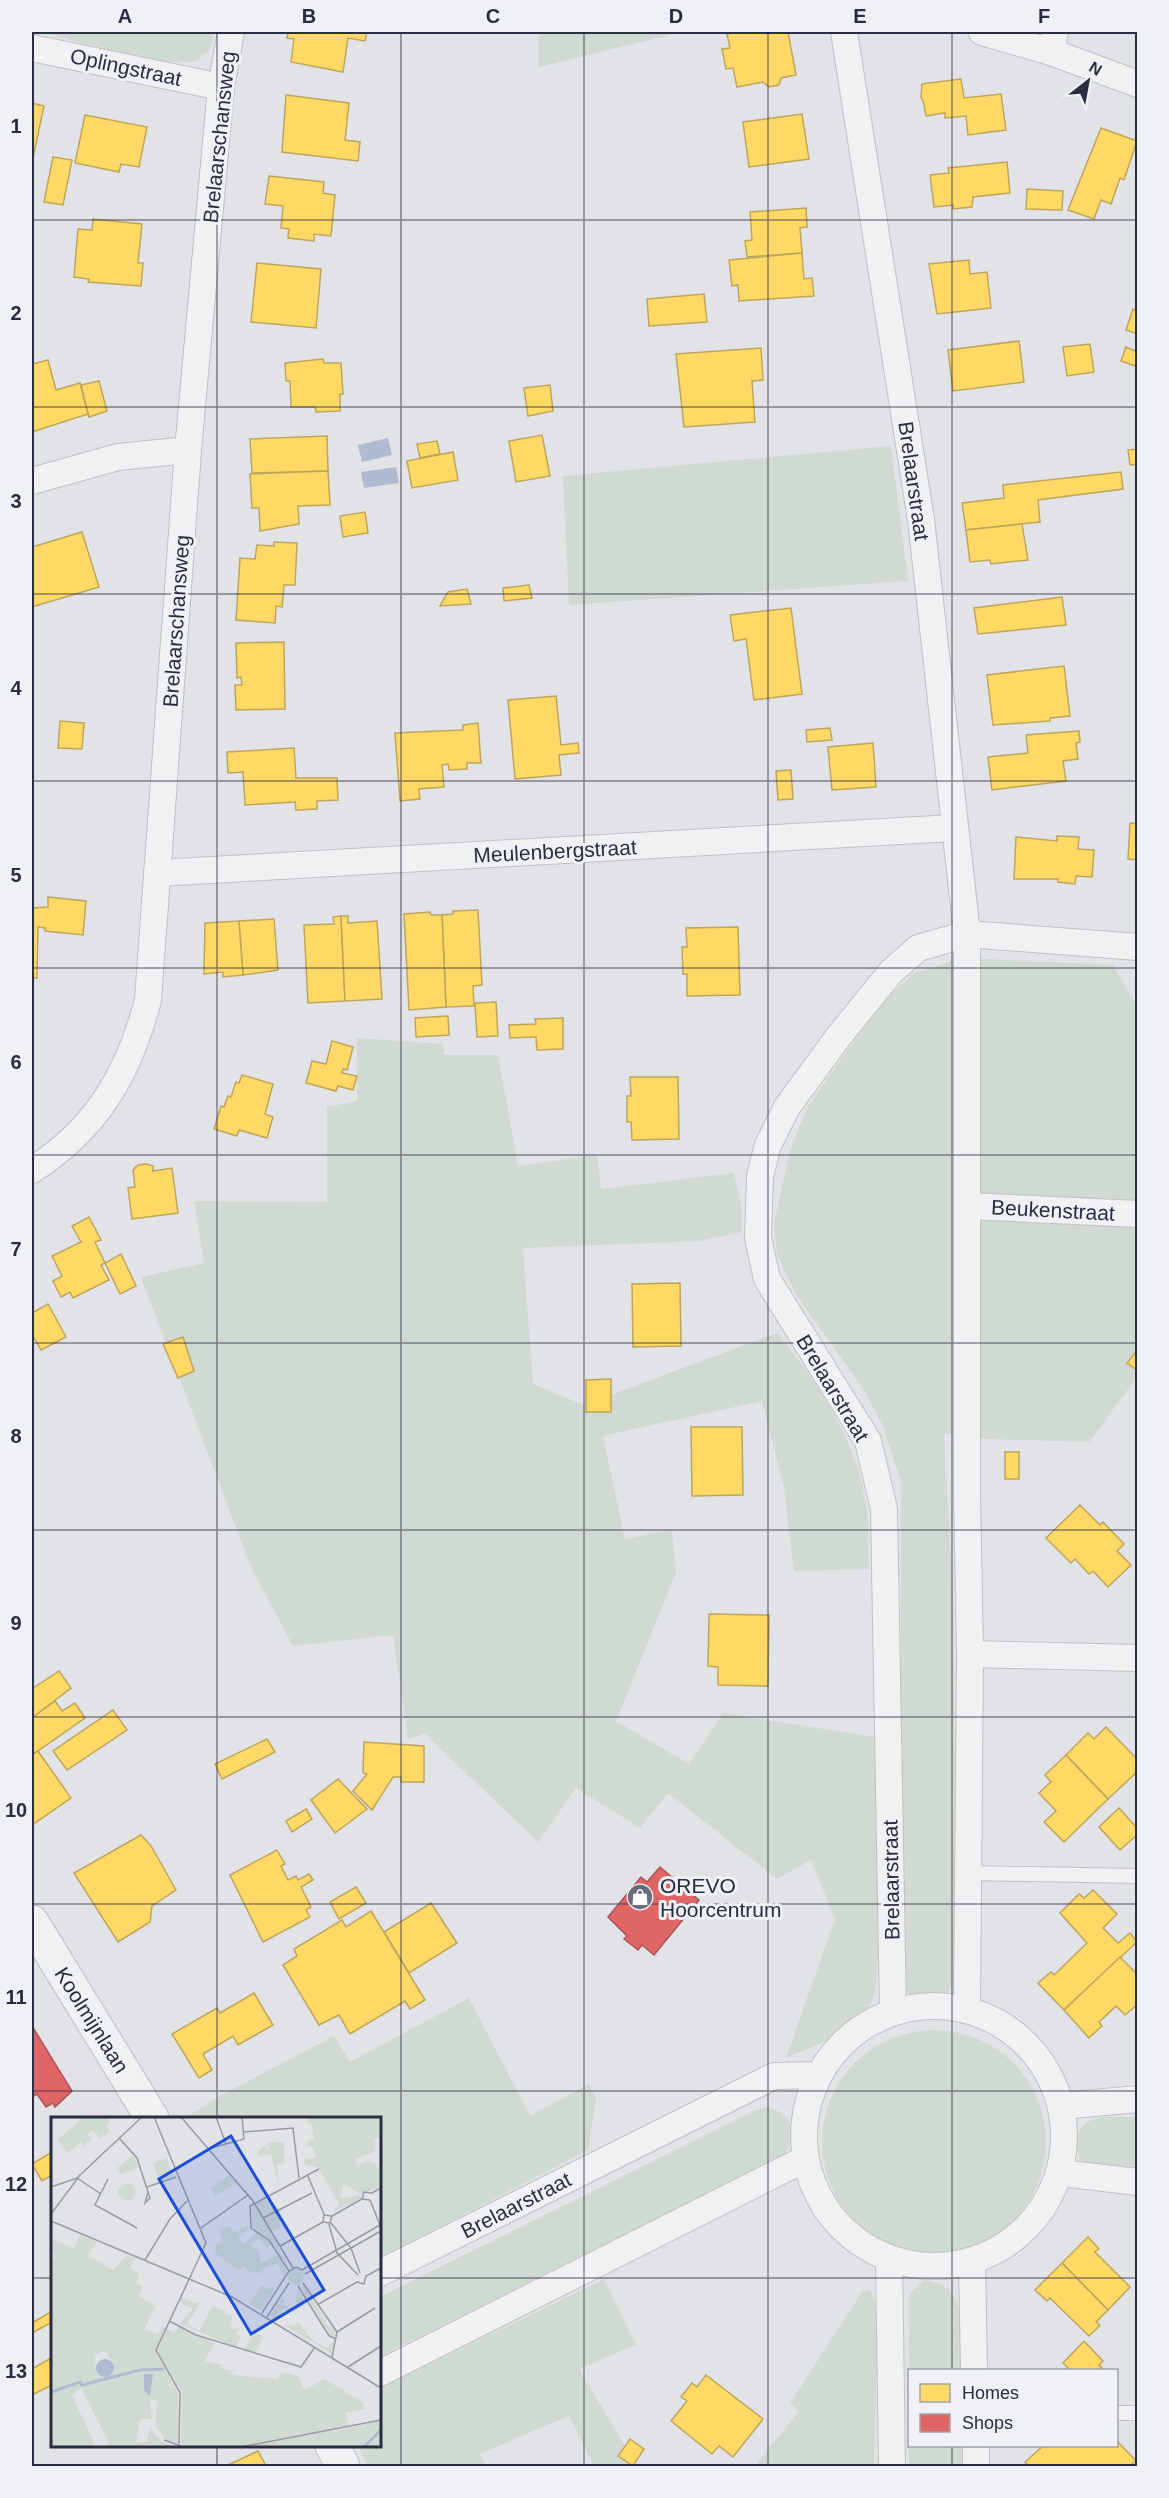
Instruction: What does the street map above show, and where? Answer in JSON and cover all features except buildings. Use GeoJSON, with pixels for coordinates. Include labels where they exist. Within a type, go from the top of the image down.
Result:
{"type":"FeatureCollection","features":[{"type":"Feature","properties":{"kind":"street","name":"Brelaarschansweg"},"geometry":{"type":"LineString","coordinates":[[32,1170],[90,1123],[113,1090],[138,1041],[148,1000],[188,450],[221,87],[231,32]]}},
{"type":"Feature","properties":{"kind":"street","name":"Brelaarstraat"},"geometry":{"type":"LineString","coordinates":[[844,32],[921,520],[967,933],[969,1206],[967,1492],[970,1654],[968,2010]]}},
{"type":"Feature","properties":{"kind":"street"},"geometry":{"type":"LineString","coordinates":[[982,32],[1053,42],[1137,84]]}},
{"type":"Feature","properties":{"kind":"street","name":"Oplingstraat"},"geometry":{"type":"LineString","coordinates":[[32,48],[221,87]]}},
{"type":"Feature","properties":{"kind":"street"},"geometry":{"type":"LineString","coordinates":[[32,481],[118,457],[188,450]]}},
{"type":"Feature","properties":{"kind":"street","name":"Meulenbergstraat"},"geometry":{"type":"LineString","coordinates":[[157,873],[954,828]]}},
{"type":"Feature","properties":{"kind":"street","name":"Brelaarstraat"},"geometry":{"type":"LineString","coordinates":[[892,2012],[884,1509],[868,1441],[767,1279],[758,1238],[760,1176],[768,1145],[787,1107],[891,972],[918,948],[967,933]]}},
{"type":"Feature","properties":{"kind":"street"},"geometry":{"type":"LineString","coordinates":[[967,933],[1137,947]]}},
{"type":"Feature","properties":{"kind":"street","name":"Beukenstraat"},"geometry":{"type":"LineString","coordinates":[[969,1206],[1137,1214]]}},
{"type":"Feature","properties":{"kind":"street"},"geometry":{"type":"LineString","coordinates":[[970,1654],[1137,1658]]}},
{"type":"Feature","properties":{"kind":"street","name":"Koolmijnlaan"},"geometry":{"type":"LineString","coordinates":[[32,1922],[151,2117]]}},
{"type":"Feature","properties":{"kind":"street"},"geometry":{"type":"LineString","coordinates":[[922,2006],[968,2010],[1007,2028],[1039,2059],[1053,2083],[1061,2106],[1064,2145],[1061,2174],[1040,2213],[1014,2240],[972,2261],[937,2267],[915,2266],[889,2259],[859,2243],[835,2221],[816,2193],[805,2159],[806,2109],[819,2074],[838,2048],[861,2028],[892,2012],[922,2006]]}},
{"type":"Feature","properties":{"kind":"street","name":"Brelaarstraat"},"geometry":{"type":"LineString","coordinates":[[381,2272],[774,2076],[819,2074]]}},
{"type":"Feature","properties":{"kind":"street"},"geometry":{"type":"LineString","coordinates":[[1061,2106],[1137,2100]]}},
{"type":"Feature","properties":{"kind":"street"},"geometry":{"type":"LineString","coordinates":[[381,2372],[805,2159]]}},
{"type":"Feature","properties":{"kind":"street"},"geometry":{"type":"LineString","coordinates":[[1061,2174],[1137,2182]]}},
{"type":"Feature","properties":{"kind":"street"},"geometry":{"type":"LineString","coordinates":[[889,2259],[892,2466]]}},
{"type":"Feature","properties":{"kind":"street"},"geometry":{"type":"LineString","coordinates":[[972,2261],[974,2369]]}},
{"type":"Feature","properties":{"kind":"street"},"geometry":{"type":"LineString","coordinates":[[333,2447],[343,2466]]}},
{"type":"Feature","properties":{"kind":"street"},"geometry":{"type":"LineString","coordinates":[[976,2447],[976,2466]]}},
{"type":"Feature","properties":{"kind":"lane"},"geometry":{"type":"LineString","coordinates":[[968,1873],[1137,1876]]}},
{"type":"Feature","properties":{"kind":"lane"},"geometry":{"type":"LineString","coordinates":[[1118,2413],[1137,2413]]}},
{"type":"Feature","properties":{"kind":"shaded area"},"geometry":{"type":"Polygon","coordinates":[[[39,32],[214,32],[211,49],[195,62],[158,62],[39,32]]]}},
{"type":"Feature","properties":{"kind":"shaded area"},"geometry":{"type":"Polygon","coordinates":[[[538,32],[682,32],[539,67],[538,32]]]}},
{"type":"Feature","properties":{"kind":"shaded area"},"geometry":{"type":"Polygon","coordinates":[[[891,446],[908,581],[569,605],[563,476],[891,446]]]}},
{"type":"Feature","properties":{"kind":"shaded area"},"geometry":{"type":"Polygon","coordinates":[[[962,958],[1113,965],[1137,1006],[1137,1377],[1089,1442],[987,1439],[944,1433],[953,1600],[957,1976],[943,2000],[929,2002],[913,1997],[901,1982],[901,1482],[883,1426],[864,1390],[795,1293],[777,1255],[774,1223],[790,1150],[807,1108],[841,1059],[888,996],[915,973],[962,958]]]}},
{"type":"Feature","properties":{"kind":"shaded area"},"geometry":{"type":"Polygon","coordinates":[[[357,1038],[443,1044],[444,1055],[498,1055],[518,1166],[597,1155],[601,1189],[734,1173],[741,1205],[742,1232],[700,1241],[523,1248],[533,1384],[584,1405],[777,1333],[807,1371],[844,1435],[854,1457],[866,1504],[869,1569],[794,1571],[784,1488],[762,1401],[603,1436],[625,1539],[672,1530],[676,1572],[616,1721],[689,1764],[723,1713],[875,1737],[881,1851],[881,1908],[875,1991],[863,2015],[854,2024],[832,2038],[786,2058],[835,1919],[811,1860],[777,1879],[668,1793],[640,1828],[576,1788],[538,1842],[425,1734],[408,1739],[393,1635],[293,1646],[251,1567],[141,1277],[204,1263],[194,1201],[327,1202],[327,1107],[357,1101],[357,1038]]]}},
{"type":"Feature","properties":{"kind":"shaded area"},"geometry":{"type":"Polygon","coordinates":[[[469,1998],[530,2116],[589,2084],[596,2100],[588,2150],[381,2257],[381,2117],[187,2117],[220,2096],[334,2036],[350,2062],[469,1998]]]}},
{"type":"Feature","properties":{"kind":"shaded area"},"geometry":{"type":"Polygon","coordinates":[[[923,2030],[945,2030],[977,2038],[987,2043],[1005,2055],[1021,2071],[1038,2099],[1044,2120],[1046,2142],[1044,2164],[1038,2185],[1021,2213],[1005,2229],[977,2246],[945,2254],[923,2254],[891,2246],[881,2241],[863,2229],[847,2213],[830,2185],[822,2153],[822,2131],[830,2099],[835,2089],[847,2071],[863,2055],[891,2038],[923,2030]]]}},
{"type":"Feature","properties":{"kind":"shaded area"},"geometry":{"type":"Polygon","coordinates":[[[767,2107],[780,2112],[792,2124],[793,2137],[784,2156],[381,2356],[381,2297],[754,2111],[767,2107]]]}},
{"type":"Feature","properties":{"kind":"shaded area"},"geometry":{"type":"Polygon","coordinates":[[[1103,2117],[1137,2117],[1137,2173],[1095,2171],[1084,2165],[1080,2159],[1077,2138],[1080,2131],[1089,2121],[1103,2117]]]}},
{"type":"Feature","properties":{"kind":"shaded area"},"geometry":{"type":"Polygon","coordinates":[[[604,2279],[636,2345],[579,2369],[637,2466],[594,2466],[569,2416],[480,2454],[486,2466],[368,2466],[358,2447],[381,2447],[381,2388],[604,2279]]]}},
{"type":"Feature","properties":{"kind":"shaded area"},"geometry":{"type":"Polygon","coordinates":[[[924,2280],[939,2283],[956,2301],[960,2314],[961,2369],[909,2369],[909,2294],[924,2280]]]}},
{"type":"Feature","properties":{"kind":"shaded area"},"geometry":{"type":"Polygon","coordinates":[[[870,2290],[878,2308],[874,2466],[755,2466],[799,2411],[790,2403],[862,2292],[870,2290]]]}},
{"type":"Feature","properties":{"kind":"shaded area"},"geometry":{"type":"Polygon","coordinates":[[[909,2447],[962,2447],[962,2466],[909,2466],[909,2447]]]}},
{"type":"Feature","properties":{"kind":"water"},"geometry":{"type":"Polygon","coordinates":[[[388,438],[392,455],[362,462],[358,445],[388,438]]]}},
{"type":"Feature","properties":{"kind":"water"},"geometry":{"type":"Polygon","coordinates":[[[396,467],[399,483],[364,488],[361,472],[396,467]]]}},
{"type":"Feature","properties":{"kind":"place","name":"OREVO Hoorcentrum"},"geometry":{"type":"Point","coordinates":[640,1897]}}]}
